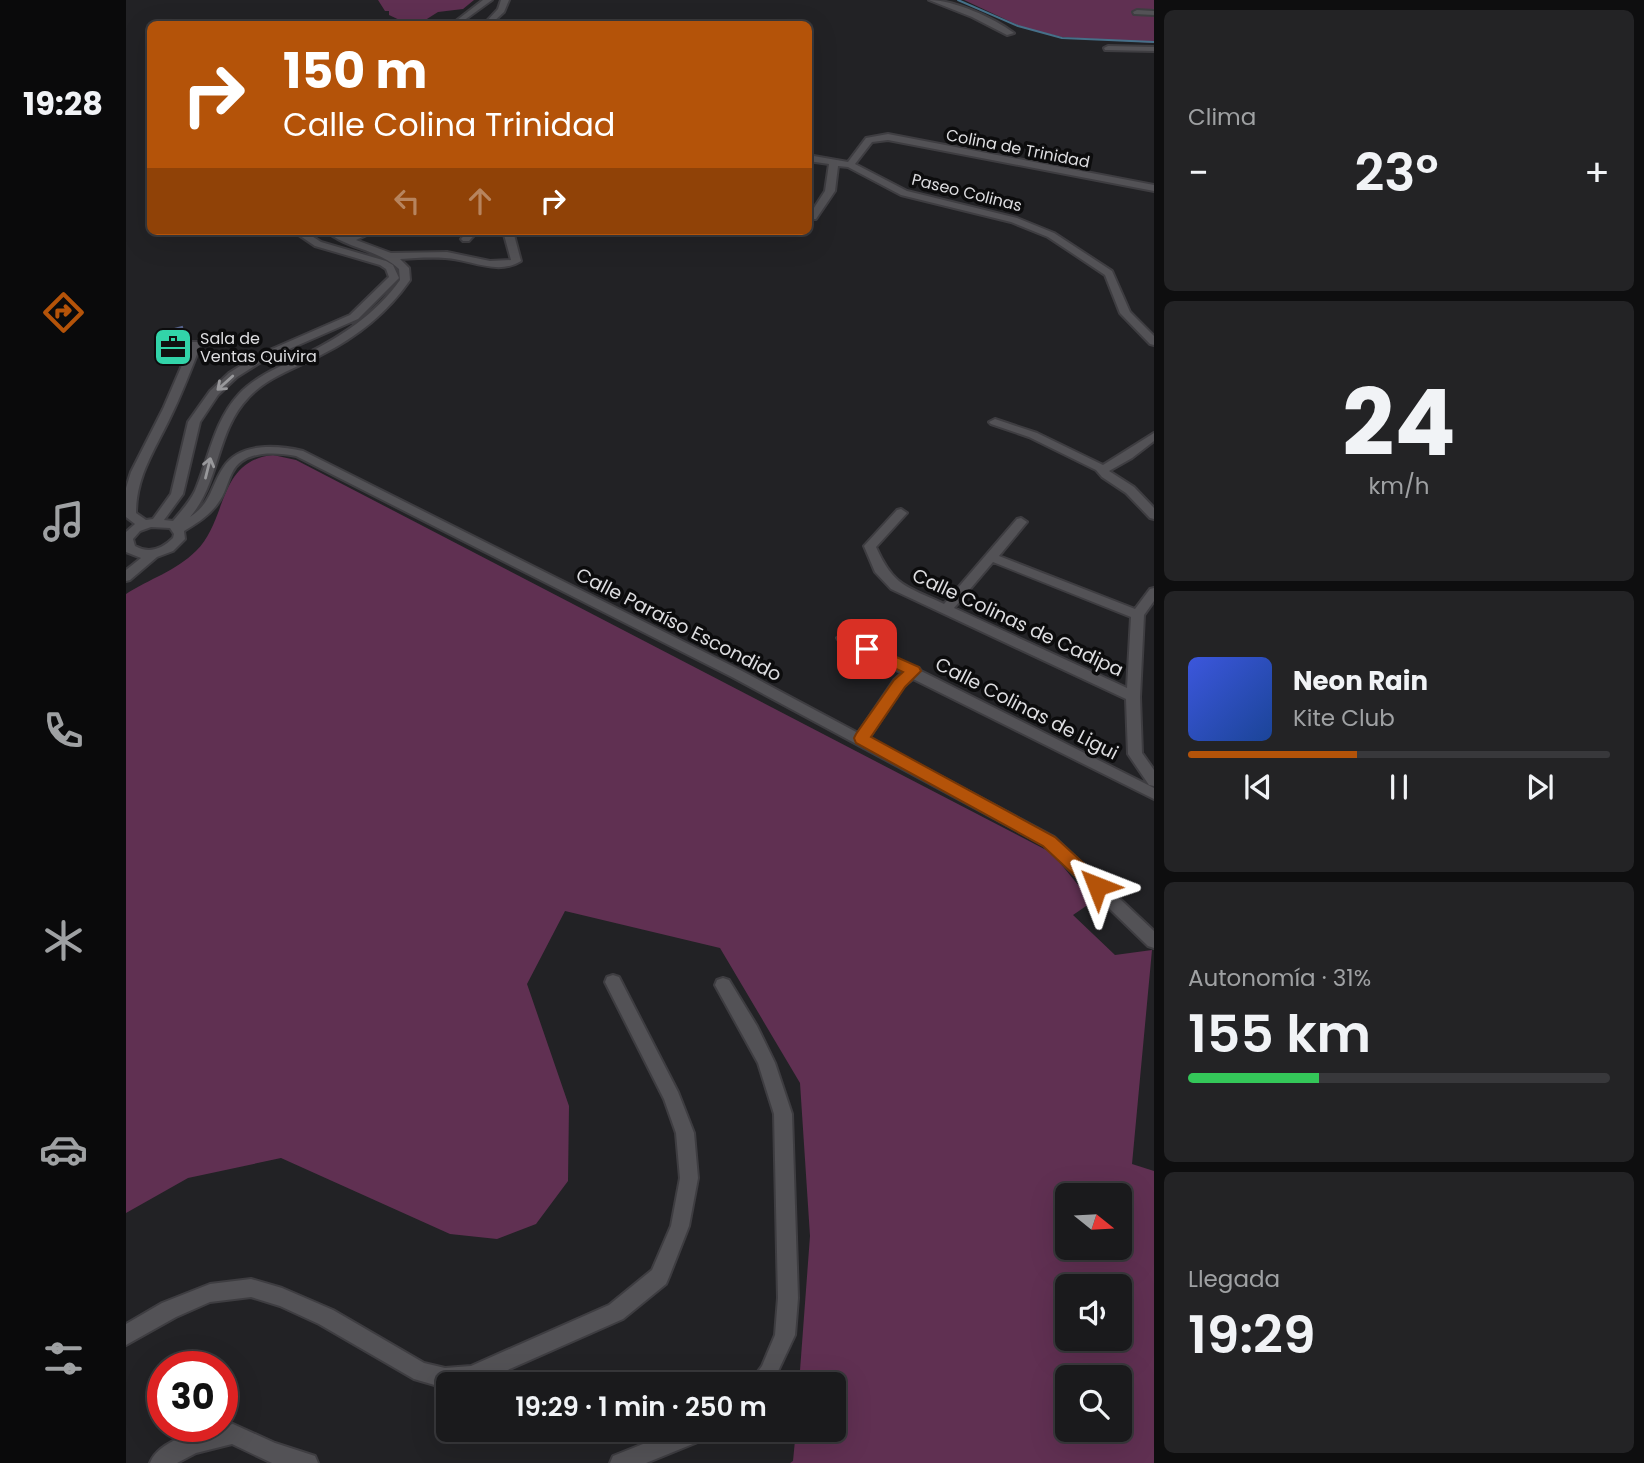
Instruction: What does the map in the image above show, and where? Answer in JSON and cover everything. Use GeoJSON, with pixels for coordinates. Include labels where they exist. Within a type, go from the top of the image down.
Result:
{"type":"FeatureCollection","features":[{"type":"Feature","properties":{"kind":"street"},"geometry":{"type":"LineString","coordinates":[[459,21],[488,0]]}},
{"type":"Feature","properties":{"kind":"street"},"geometry":{"type":"LineString","coordinates":[[490,21],[501,10],[505,0]]}},
{"type":"Feature","properties":{"kind":"street"},"geometry":{"type":"LineString","coordinates":[[933,0],[975,15],[1010,33]]}},
{"type":"Feature","properties":{"kind":"street"},"geometry":{"type":"LineString","coordinates":[[1137,12],[1154,13]]}},
{"type":"Feature","properties":{"kind":"street"},"geometry":{"type":"LineString","coordinates":[[1108,48],[1154,49]]}},
{"type":"Feature","properties":{"kind":"street","name":"Colina de Trinidad"},"geometry":{"type":"LineString","coordinates":[[850,165],[866,142],[877,137],[892,137],[1154,188]]}},
{"type":"Feature","properties":{"kind":"street","name":"Paseo Colinas"},"geometry":{"type":"LineString","coordinates":[[812,159],[850,165],[904,193],[1014,220],[1051,234],[1109,273],[1125,313],[1154,342]]}},
{"type":"Feature","properties":{"kind":"street"},"geometry":{"type":"LineString","coordinates":[[813,217],[830,191],[834,162]]}},
{"type":"Feature","properties":{"kind":"street"},"geometry":{"type":"LineString","coordinates":[[153,554],[130,555],[127,538],[150,523],[177,495],[194,422],[214,393],[233,375],[260,358],[354,317],[394,278],[393,272],[383,263],[318,244],[305,235]]}},
{"type":"Feature","properties":{"kind":"street"},"geometry":{"type":"LineString","coordinates":[[338,235],[392,256],[436,255],[493,265],[516,261],[509,235]]}},
{"type":"Feature","properties":{"kind":"street"},"geometry":{"type":"LineString","coordinates":[[346,240],[359,235]]}},
{"type":"Feature","properties":{"kind":"street"},"geometry":{"type":"LineString","coordinates":[[366,246],[376,235]]}},
{"type":"Feature","properties":{"kind":"street"},"geometry":{"type":"LineString","coordinates":[[176,527],[198,497],[223,424],[245,394],[272,374],[349,335],[394,293],[410,266],[418,259],[436,255]]}},
{"type":"Feature","properties":{"kind":"street"},"geometry":{"type":"LineString","coordinates":[[392,256],[404,268],[406,274]]}},
{"type":"Feature","properties":{"kind":"street"},"geometry":{"type":"LineString","coordinates":[[176,527],[150,523],[130,514],[130,491],[134,476],[169,410],[196,344]]}},
{"type":"Feature","properties":{"kind":"street"},"geometry":{"type":"LineString","coordinates":[[995,422],[1033,435],[1103,469],[1106,475],[1130,490],[1154,516]]}},
{"type":"Feature","properties":{"kind":"street"},"geometry":{"type":"LineString","coordinates":[[1103,469],[1121,461],[1154,436]]}},
{"type":"Feature","properties":{"kind":"street","name":"Calle Paraíso Escondido"},"geometry":{"type":"LineString","coordinates":[[176,527],[210,506],[222,487],[229,468],[242,457],[274,449],[299,453],[862,738],[1049,841],[1154,941]]}},
{"type":"Feature","properties":{"kind":"street","name":"Calle Colinas de Cadipa"},"geometry":{"type":"LineString","coordinates":[[901,513],[870,546],[874,561],[895,586],[1133,697]]}},
{"type":"Feature","properties":{"kind":"street"},"geometry":{"type":"LineString","coordinates":[[946,609],[1021,522]]}},
{"type":"Feature","properties":{"kind":"street"},"geometry":{"type":"LineString","coordinates":[[126,577],[153,554],[175,544],[179,539],[176,527]]}},
{"type":"Feature","properties":{"kind":"street"},"geometry":{"type":"LineString","coordinates":[[991,557],[1138,615]]}},
{"type":"Feature","properties":{"kind":"street"},"geometry":{"type":"LineString","coordinates":[[1154,592],[1138,615],[1133,697],[1135,754],[1154,781]]}},
{"type":"Feature","properties":{"kind":"street","name":"Calle Colinas de Ligui"},"geometry":{"type":"LineString","coordinates":[[845,638],[1154,794]]}},
{"type":"Feature","properties":{"kind":"street"},"geometry":{"type":"LineString","coordinates":[[862,738],[899,684],[914,671]]}},
{"type":"Feature","properties":{"kind":"street"},"geometry":{"type":"LineString","coordinates":[[126,1335],[169,1310],[210,1293],[251,1288],[282,1297],[326,1317],[421,1372],[445,1378],[472,1376],[567,1336],[615,1312],[659,1277],[680,1226],[689,1178],[685,1133],[672,1097],[612,982]]}},
{"type":"Feature","properties":{"kind":"street"},"geometry":{"type":"LineString","coordinates":[[723,985],[766,1057],[778,1086],[783,1115],[788,1297],[785,1335],[769,1372]]}},
{"type":"Feature","properties":{"kind":"street"},"geometry":{"type":"LineString","coordinates":[[160,1463],[194,1443],[233,1434],[273,1452],[308,1463]]}},
{"type":"Feature","properties":{"kind":"street"},"geometry":{"type":"LineString","coordinates":[[620,1463],[673,1442]]}},
{"type":"Feature","properties":{"kind":"shaded area"},"geometry":{"type":"Polygon","coordinates":[[[378,0],[474,0],[463,9],[438,12],[424,21],[402,21],[385,11],[378,0]]]}},
{"type":"Feature","properties":{"kind":"shaded area"},"geometry":{"type":"Polygon","coordinates":[[[964,0],[1154,0],[1154,43],[1062,37],[1024,28],[964,0]]]}},
{"type":"Feature","properties":{"kind":"shaded area"},"geometry":{"type":"Polygon","coordinates":[[[273,455],[296,460],[1052,853],[1092,902],[1073,915],[1115,955],[1152,950],[1132,1164],[1154,1171],[1154,1463],[790,1463],[793,1461],[795,1442],[846,1442],[846,1372],[800,1372],[810,1236],[800,1083],[720,948],[565,911],[527,984],[569,1106],[568,1181],[536,1224],[497,1239],[450,1234],[281,1158],[188,1178],[126,1213],[126,594],[171,569],[196,551],[214,524],[232,480],[242,468],[255,460],[273,455]]]}},
{"type":"Feature","properties":{"kind":"building"},"geometry":{"type":"Polygon","coordinates":[[[182,327],[184,334],[174,344],[169,346],[158,343],[160,340],[157,340],[167,331],[182,327]]]}},
{"type":"Feature","properties":{"kind":"waterway"},"geometry":{"type":"LineString","coordinates":[[958,0],[1018,26],[1062,38],[1154,42]]}},
{"type":"Feature","properties":{"kind":"place","name":"Sala de Ventas Quivira"},"geometry":{"type":"Point","coordinates":[173,347]}},
{"type":"Feature","properties":{"kind":"route"},"geometry":{"type":"LineString","coordinates":[[867,649],[914,671],[899,684],[862,738],[1049,841],[1097,886]]}}]}
